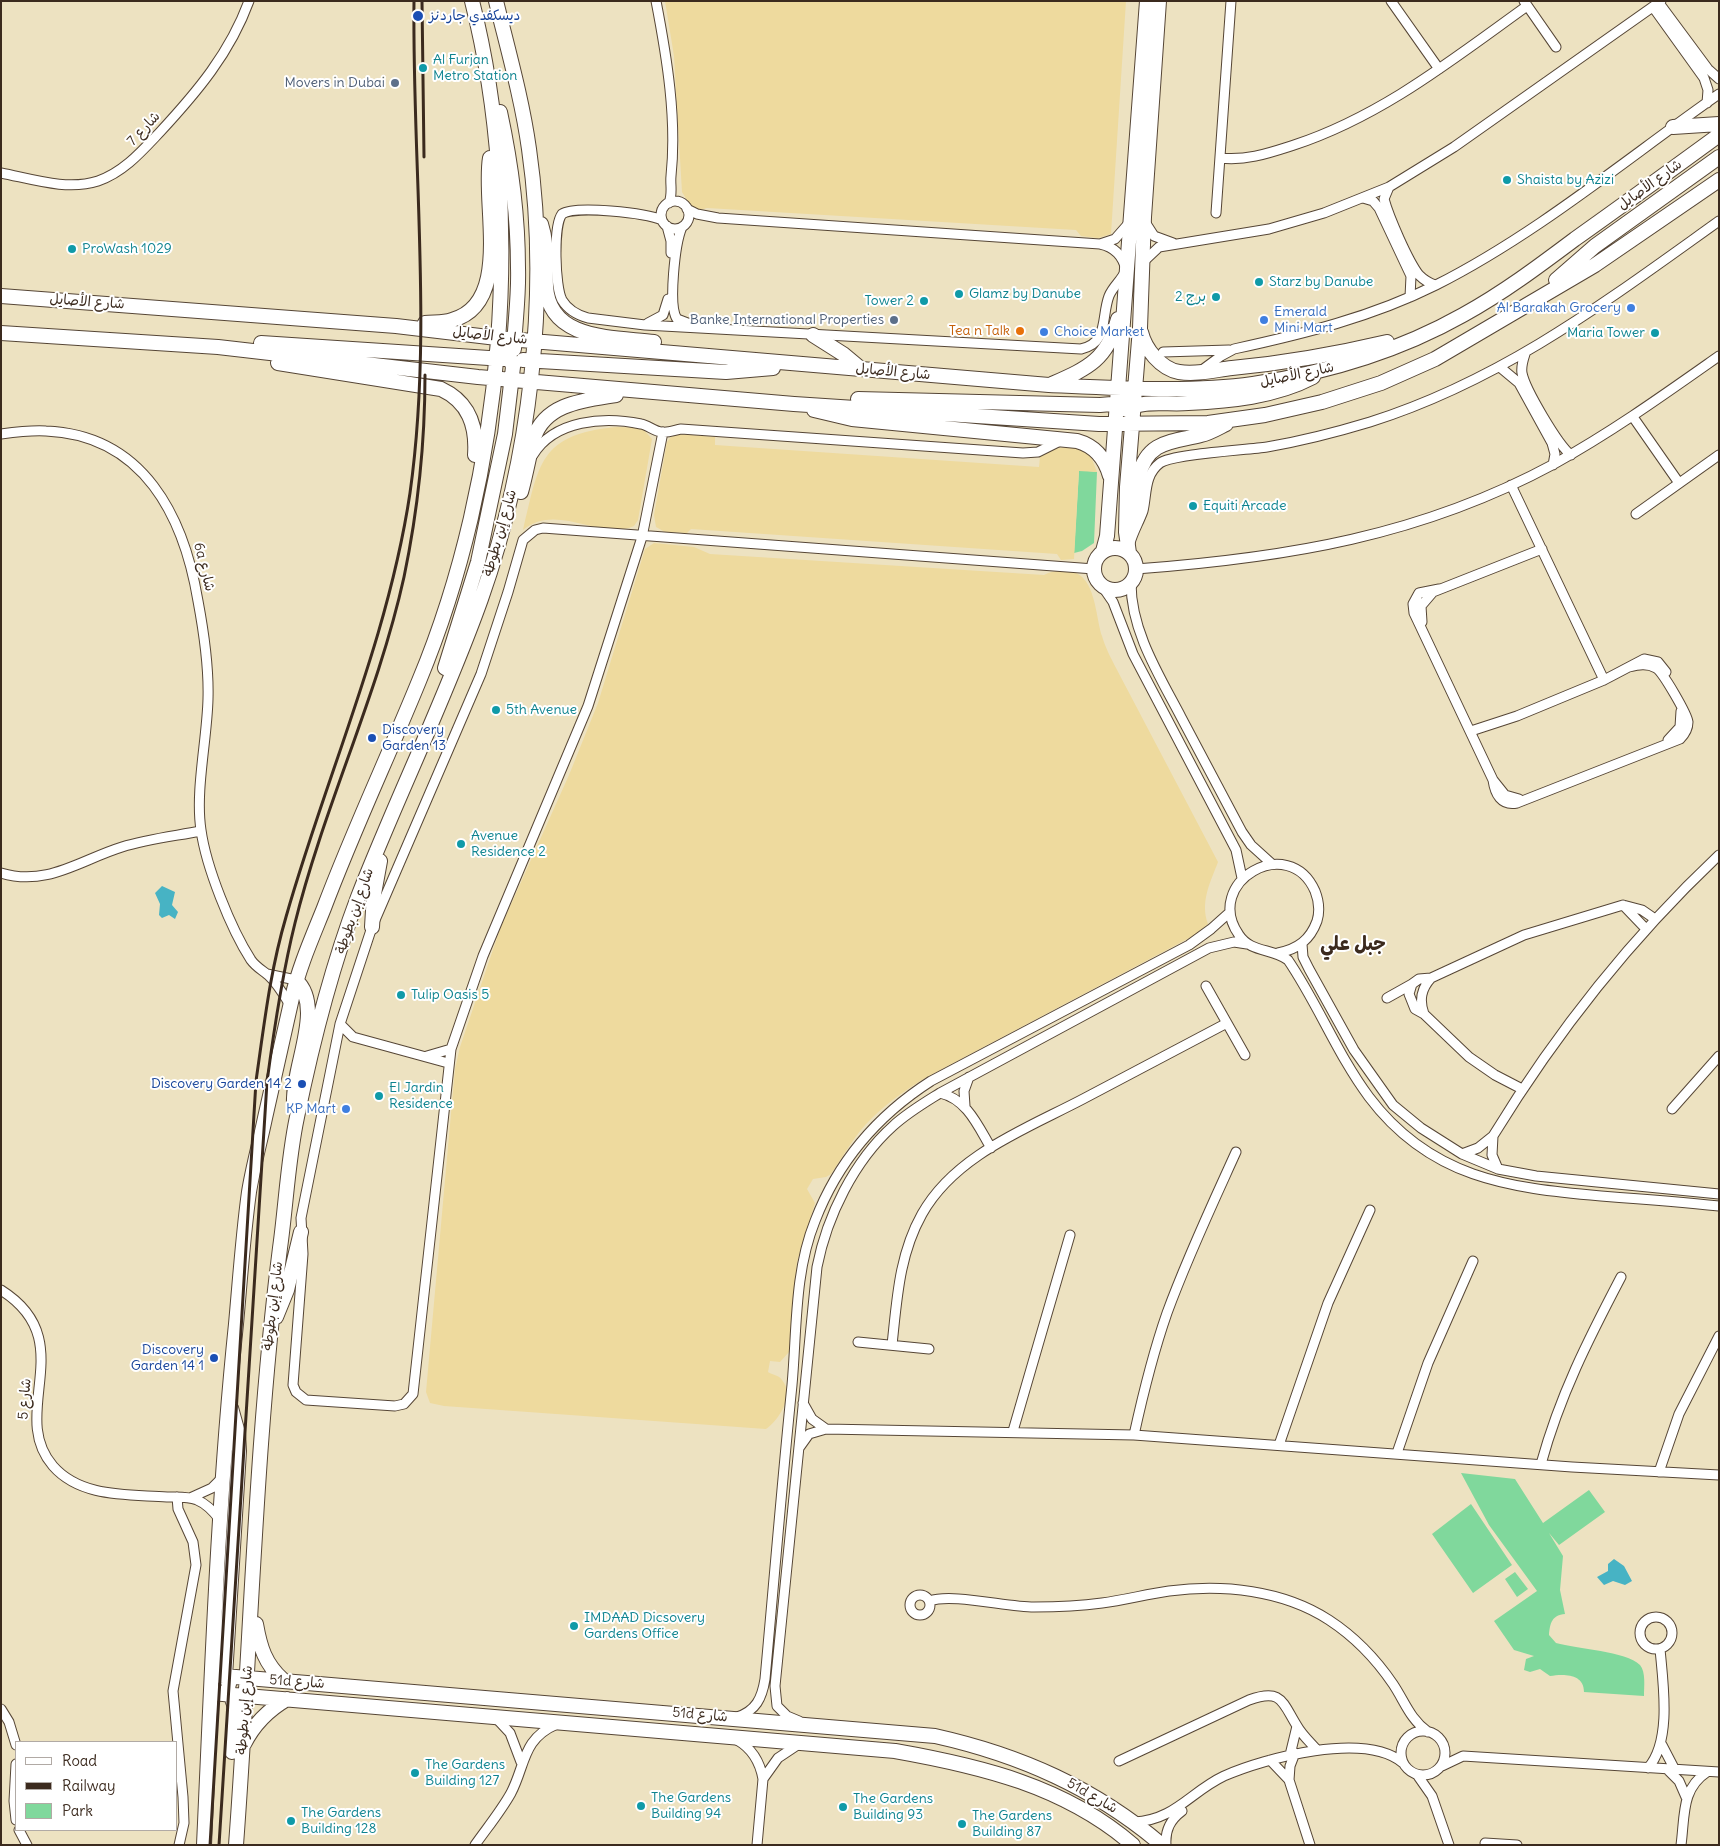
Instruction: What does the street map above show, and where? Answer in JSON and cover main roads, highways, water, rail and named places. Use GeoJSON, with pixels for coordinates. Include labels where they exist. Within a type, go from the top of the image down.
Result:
{"type":"FeatureCollection","features":[{"type":"Feature","properties":{"kind":"main road","name":"شارع إبن بطوطة"},"geometry":{"type":"LineString","coordinates":[[204,1845],[211,1692],[219,1675],[220,1520],[228,1402],[250,1184],[296,980],[344,857],[433,645],[461,556],[478,488],[492,395],[494,379],[489,359],[487,337],[501,227],[494,130],[484,48],[472,1]]}},
{"type":"Feature","properties":{"kind":"main road","name":"شارع إبن بطوطة"},"geometry":{"type":"LineString","coordinates":[[236,1838],[242,1749],[238,1695],[247,1677],[263,1400],[269,1334],[296,1121],[319,1027],[348,928],[387,826],[421,750],[478,607],[496,552],[519,463],[534,326],[536,279],[535,206],[525,124],[496,1]]}},
{"type":"Feature","properties":{"kind":"main road"},"geometry":{"type":"LineString","coordinates":[[1146,1],[1125,294],[1128,403],[1126,532],[1129,550],[1136,569],[1131,583],[1126,587],[1114,590],[1102,586],[1095,575],[1094,569],[1096,559],[1103,551],[1107,536],[1115,424],[1128,403],[1140,328],[1144,217],[1159,1]]}},
{"type":"Feature","properties":{"kind":"main road"},"geometry":{"type":"LineString","coordinates":[[421,750],[481,553],[495,489],[512,380],[518,269],[515,206],[505,135],[484,48]]}},
{"type":"Feature","properties":{"kind":"main road"},"geometry":{"type":"LineString","coordinates":[[1672,127],[1719,124]]}},
{"type":"Feature","properties":{"kind":"main road"},"geometry":{"type":"LineString","coordinates":[[396,326],[454,320],[473,308],[487,286],[490,247],[488,180],[494,130]]}},
{"type":"Feature","properties":{"kind":"main road","name":"شارع الأصايل"},"geometry":{"type":"LineString","coordinates":[[1128,403],[1211,402],[1270,393],[1296,385],[1328,369],[1368,357],[1427,333],[1462,316],[1507,289],[1719,135]]}},
{"type":"Feature","properties":{"kind":"main road"},"geometry":{"type":"LineString","coordinates":[[1539,296],[1586,253],[1719,157]]}},
{"type":"Feature","properties":{"kind":"main road","name":"شارع الأصايل"},"geometry":{"type":"LineString","coordinates":[[1,296],[396,326],[487,337],[799,365],[1104,388],[1128,403],[1200,423],[1265,415],[1322,402],[1381,383],[1435,359],[1539,296],[1595,265],[1719,180]]}},
{"type":"Feature","properties":{"kind":"main road"},"geometry":{"type":"LineString","coordinates":[[535,206],[547,247],[546,287],[549,301],[554,311],[568,326],[590,335],[694,347],[726,358]]}},
{"type":"Feature","properties":{"kind":"main road"},"geometry":{"type":"LineString","coordinates":[[1049,385],[1087,367],[1104,352],[1115,331],[1125,294]]}},
{"type":"Feature","properties":{"kind":"main road"},"geometry":{"type":"LineString","coordinates":[[516,325],[520,331],[525,333],[531,331],[534,326]]}},
{"type":"Feature","properties":{"kind":"main road"},"geometry":{"type":"LineString","coordinates":[[1140,328],[1142,337],[1151,353],[1169,369],[1179,372],[1201,372],[1318,358],[1427,333]]}},
{"type":"Feature","properties":{"kind":"main road","name":"شارع الأصايل"},"geometry":{"type":"LineString","coordinates":[[1,333],[218,347],[544,384],[794,404],[1115,424],[1128,403]]}},
{"type":"Feature","properties":{"kind":"main road"},"geometry":{"type":"LineString","coordinates":[[813,335],[843,354],[861,369]]}},
{"type":"Feature","properties":{"kind":"main road"},"geometry":{"type":"LineString","coordinates":[[487,337],[513,360],[529,382]]}},
{"type":"Feature","properties":{"kind":"main road"},"geometry":{"type":"LineString","coordinates":[[494,379],[533,341]]}},
{"type":"Feature","properties":{"kind":"main road"},"geometry":{"type":"LineString","coordinates":[[218,347],[264,343],[489,359],[726,372],[799,365]]}},
{"type":"Feature","properties":{"kind":"main road"},"geometry":{"type":"LineString","coordinates":[[189,345],[243,357],[431,387],[450,393],[464,406],[473,423],[476,439],[474,474],[478,488]]}},
{"type":"Feature","properties":{"kind":"main road"},"geometry":{"type":"LineString","coordinates":[[544,384],[538,379],[536,373],[538,365],[546,361]]}},
{"type":"Feature","properties":{"kind":"main road"},"geometry":{"type":"LineString","coordinates":[[492,395],[496,389],[503,388],[509,392],[510,397]]}},
{"type":"Feature","properties":{"kind":"main road"},"geometry":{"type":"LineString","coordinates":[[421,750],[450,701],[485,610],[504,554],[538,429],[553,413],[571,403],[636,391]]}},
{"type":"Feature","properties":{"kind":"main road"},"geometry":{"type":"LineString","coordinates":[[810,404],[866,399],[1082,405],[1128,403]]}},
{"type":"Feature","properties":{"kind":"main road"},"geometry":{"type":"LineString","coordinates":[[794,404],[852,419],[1069,440],[1093,446],[1108,469],[1111,480]]}},
{"type":"Feature","properties":{"kind":"main road"},"geometry":{"type":"LineString","coordinates":[[1126,532],[1135,515],[1142,468],[1152,452],[1166,442],[1206,434],[1234,419]]}},
{"type":"Feature","properties":{"kind":"main road"},"geometry":{"type":"LineString","coordinates":[[1103,551],[1119,548],[1129,550]]}},
{"type":"Feature","properties":{"kind":"main road"},"geometry":{"type":"LineString","coordinates":[[372,927],[374,894],[387,826]]}},
{"type":"Feature","properties":{"kind":"main road"},"geometry":{"type":"LineString","coordinates":[[296,980],[306,994],[309,1010],[294,1088],[296,1121]]}},
{"type":"Feature","properties":{"kind":"main road"},"geometry":{"type":"LineString","coordinates":[[269,1334],[287,1290],[301,1232]]}},
{"type":"Feature","properties":{"kind":"main road"},"geometry":{"type":"LineString","coordinates":[[228,1402],[236,1424],[239,1451],[219,1675],[238,1695],[235,1707],[230,1808],[236,1838]]}},
{"type":"Feature","properties":{"kind":"main road"},"geometry":{"type":"LineString","coordinates":[[252,1604],[263,1654],[271,1668],[283,1680]]}},
{"type":"Feature","properties":{"kind":"main road","name":"51d شارع"},"geometry":{"type":"LineString","coordinates":[[219,1675],[935,1736],[970,1744],[1044,1770],[1076,1786],[1134,1822],[1162,1845]]}},
{"type":"Feature","properties":{"kind":"main road","name":"51d شارع"},"geometry":{"type":"LineString","coordinates":[[211,1692],[895,1751],[973,1766],[1020,1780],[1065,1800],[1106,1824],[1133,1845]]}},
{"type":"Feature","properties":{"kind":"main road"},"geometry":{"type":"LineString","coordinates":[[242,1749],[255,1725],[264,1715],[287,1699]]}},
{"type":"Feature","properties":{"kind":"water"},"geometry":{"type":"Polygon","coordinates":[[[162,886],[175,892],[172,905],[178,912],[175,919],[169,915],[162,918],[159,915],[160,904],[155,893],[162,886]]]}},
{"type":"Feature","properties":{"kind":"water"},"geometry":{"type":"Polygon","coordinates":[[[1614,1559],[1624,1566],[1632,1581],[1625,1585],[1613,1581],[1604,1585],[1597,1577],[1608,1571],[1608,1564],[1614,1559]]]}},
{"type":"Feature","properties":{"kind":"railway"},"geometry":{"type":"LineString","coordinates":[[210,1845],[256,1081],[265,1019],[280,937],[302,864],[372,655],[387,601],[400,548],[410,493],[417,432],[421,309],[414,1]]}},
{"type":"Feature","properties":{"kind":"railway"},"geometry":{"type":"LineString","coordinates":[[422,1],[424,157]]}},
{"type":"Feature","properties":{"kind":"railway"},"geometry":{"type":"LineString","coordinates":[[219,1845],[267,1082],[286,962],[295,923],[321,836],[380,664],[404,577],[420,476],[424,426],[425,375]]}},
{"type":"Feature","properties":{"kind":"place","name":"ديسكفدي جاردنز"},"geometry":{"type":"Point","coordinates":[418,16]}},
{"type":"Feature","properties":{"kind":"place","name":"Al Furjan Metro Station"},"geometry":{"type":"Point","coordinates":[423,68]}},
{"type":"Feature","properties":{"kind":"place","name":"Movers in Dubai"},"geometry":{"type":"Point","coordinates":[395,83]}},
{"type":"Feature","properties":{"kind":"place","name":"Shaista by Azizi"},"geometry":{"type":"Point","coordinates":[1507,180]}},
{"type":"Feature","properties":{"kind":"place","name":"ProWash 1029"},"geometry":{"type":"Point","coordinates":[72,249]}},
{"type":"Feature","properties":{"kind":"place","name":"Starz by Danube"},"geometry":{"type":"Point","coordinates":[1259,282]}},
{"type":"Feature","properties":{"kind":"place","name":"Glamz by Danube"},"geometry":{"type":"Point","coordinates":[959,294]}},
{"type":"Feature","properties":{"kind":"place","name":"برج 2"},"geometry":{"type":"Point","coordinates":[1216,297]}},
{"type":"Feature","properties":{"kind":"place","name":"Tower 2"},"geometry":{"type":"Point","coordinates":[924,301]}},
{"type":"Feature","properties":{"kind":"place","name":"Al Barakah Grocery"},"geometry":{"type":"Point","coordinates":[1631,308]}},
{"type":"Feature","properties":{"kind":"place","name":"Banke International Properties"},"geometry":{"type":"Point","coordinates":[894,320]}},
{"type":"Feature","properties":{"kind":"place","name":"Emerald Mini Mart"},"geometry":{"type":"Point","coordinates":[1264,320]}},
{"type":"Feature","properties":{"kind":"place","name":"Tea n Talk"},"geometry":{"type":"Point","coordinates":[1020,331]}},
{"type":"Feature","properties":{"kind":"place","name":"Choice Market"},"geometry":{"type":"Point","coordinates":[1044,332]}},
{"type":"Feature","properties":{"kind":"place","name":"Maria Tower"},"geometry":{"type":"Point","coordinates":[1655,333]}},
{"type":"Feature","properties":{"kind":"place","name":"Equiti Arcade"},"geometry":{"type":"Point","coordinates":[1193,506]}},
{"type":"Feature","properties":{"kind":"place","name":"5th Avenue"},"geometry":{"type":"Point","coordinates":[496,710]}},
{"type":"Feature","properties":{"kind":"place","name":"Discovery Garden 13"},"geometry":{"type":"Point","coordinates":[372,738]}},
{"type":"Feature","properties":{"kind":"place","name":"Avenue Residence 2"},"geometry":{"type":"Point","coordinates":[461,844]}},
{"type":"Feature","properties":{"kind":"place","name":"Tulip Oasis 5"},"geometry":{"type":"Point","coordinates":[401,995]}},
{"type":"Feature","properties":{"kind":"place","name":"Discovery Garden 14 2"},"geometry":{"type":"Point","coordinates":[302,1084]}},
{"type":"Feature","properties":{"kind":"place","name":"El Jardin Residence"},"geometry":{"type":"Point","coordinates":[379,1096]}},
{"type":"Feature","properties":{"kind":"place","name":"KP Mart"},"geometry":{"type":"Point","coordinates":[346,1109]}},
{"type":"Feature","properties":{"kind":"place","name":"Discovery Garden 14 1"},"geometry":{"type":"Point","coordinates":[214,1358]}},
{"type":"Feature","properties":{"kind":"place","name":"IMDAAD Dicsovery Gardens Office"},"geometry":{"type":"Point","coordinates":[574,1626]}},
{"type":"Feature","properties":{"kind":"place","name":"The Gardens Building 127"},"geometry":{"type":"Point","coordinates":[415,1773]}},
{"type":"Feature","properties":{"kind":"place","name":"The Gardens Building 94"},"geometry":{"type":"Point","coordinates":[641,1806]}},
{"type":"Feature","properties":{"kind":"place","name":"The Gardens Building 93"},"geometry":{"type":"Point","coordinates":[843,1807]}},
{"type":"Feature","properties":{"kind":"place","name":"The Gardens Building 128"},"geometry":{"type":"Point","coordinates":[291,1821]}},
{"type":"Feature","properties":{"kind":"place","name":"The Gardens Building 87"},"geometry":{"type":"Point","coordinates":[962,1824]}},
{"type":"Feature","properties":{"kind":"district","name":"جبل علي"},"geometry":{"type":"Point","coordinates":[1353,945]}}]}
